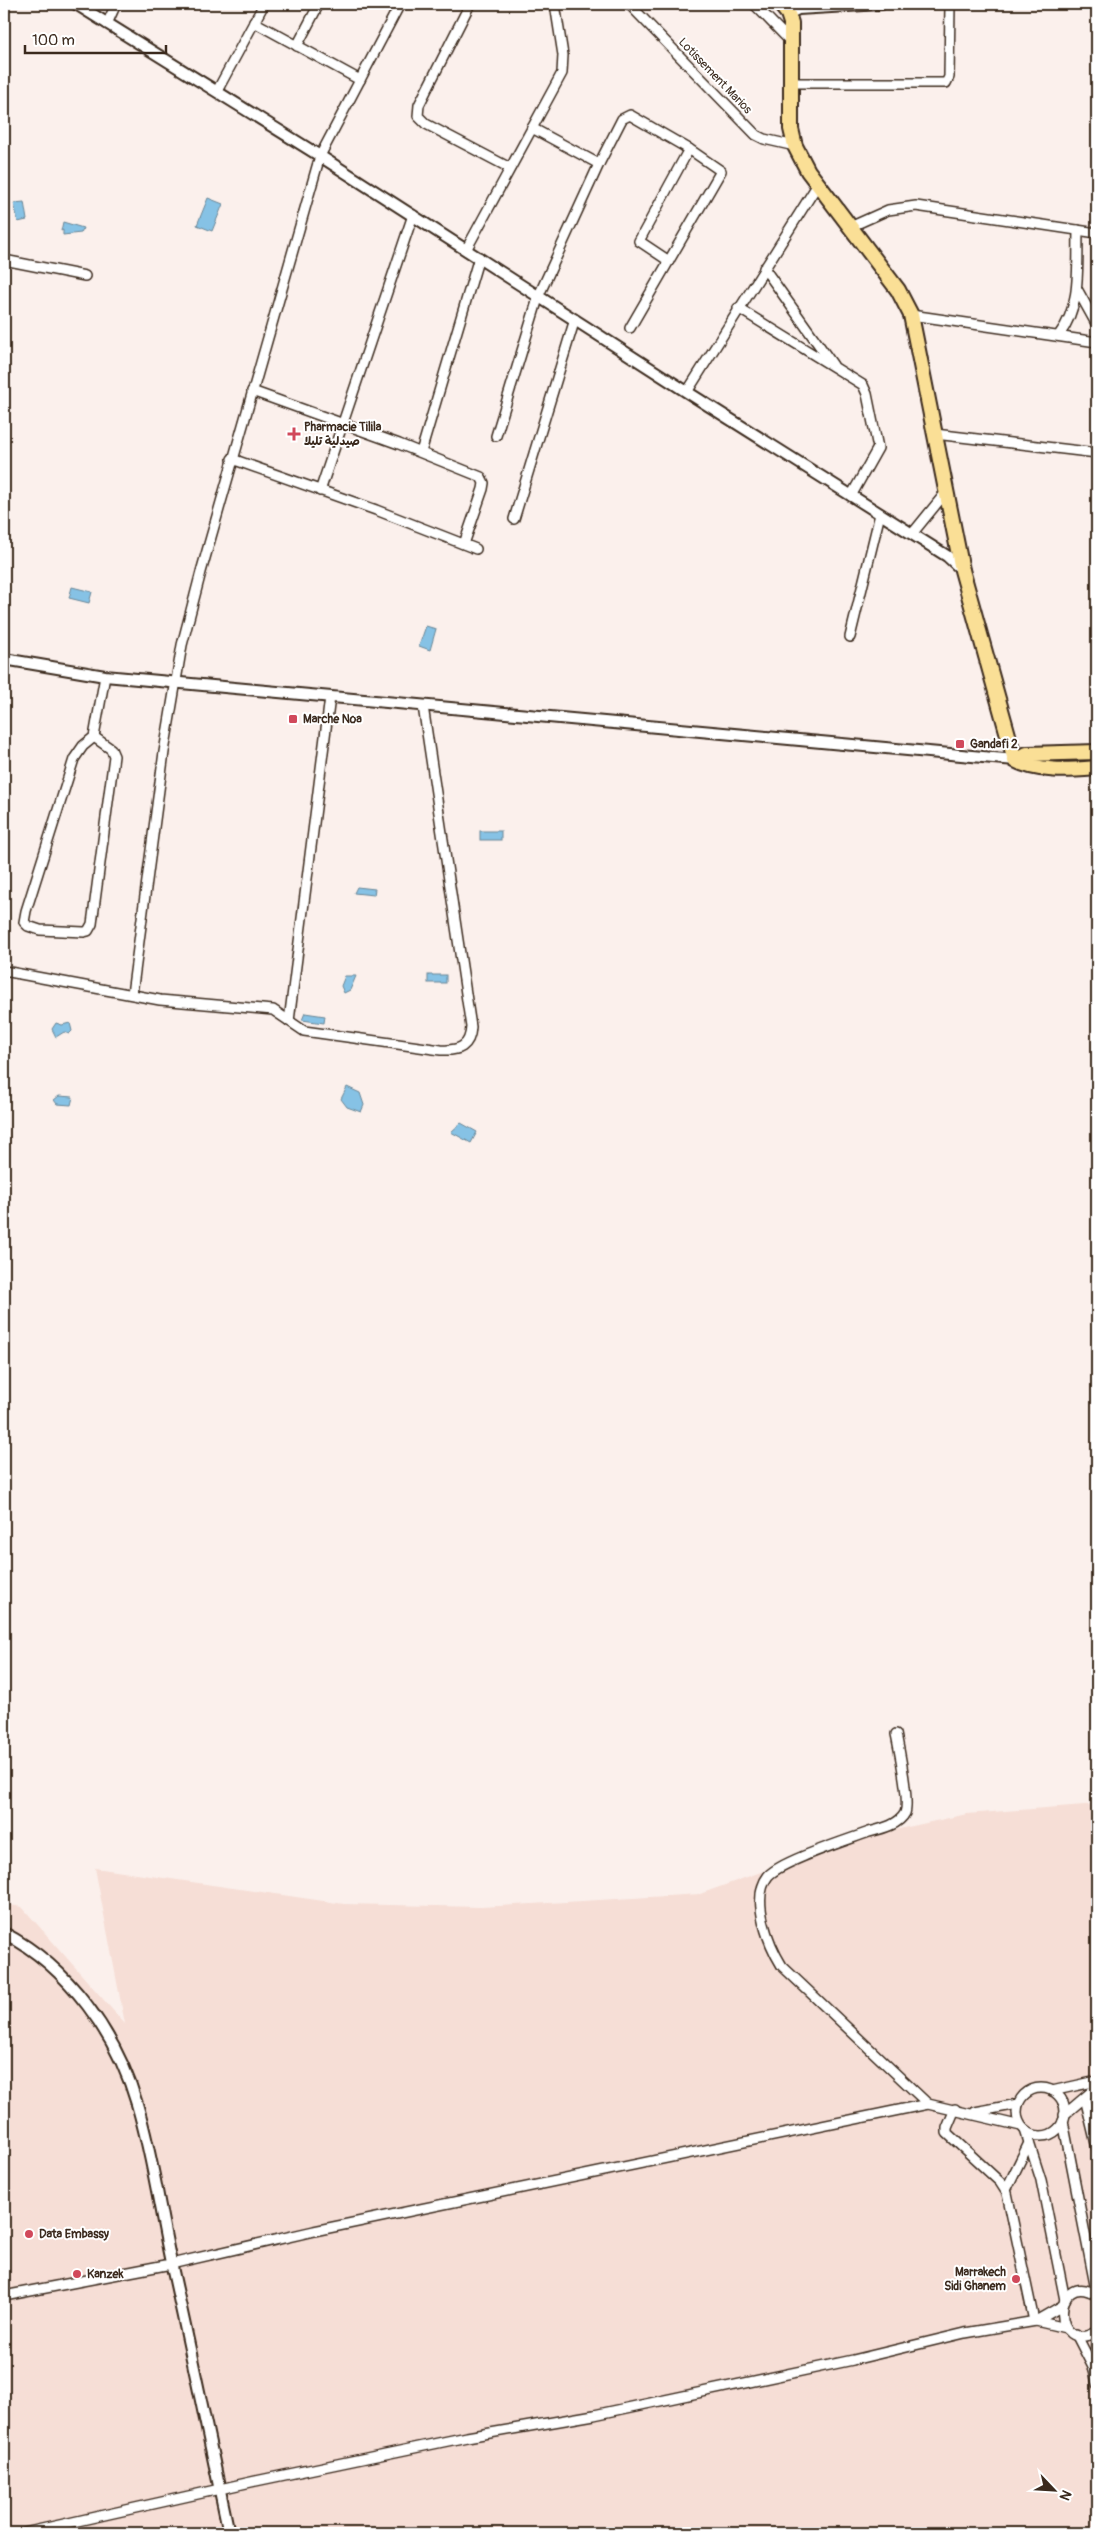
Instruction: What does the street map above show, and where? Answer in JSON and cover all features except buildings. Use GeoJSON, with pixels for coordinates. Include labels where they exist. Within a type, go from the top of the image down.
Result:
{"type":"FeatureCollection","features":[{"type":"Feature","properties":{"kind":"main road"},"geometry":{"type":"LineString","coordinates":[[784,9],[791,23],[791,129],[795,146],[801,159],[818,184],[898,290],[911,315],[962,570],[1015,760],[1027,767],[1069,770],[1097,768]]}},
{"type":"Feature","properties":{"kind":"main road"},"geometry":{"type":"LineString","coordinates":[[1015,760],[1027,754],[1097,752]]}},
{"type":"Feature","properties":{"kind":"street"},"geometry":{"type":"LineString","coordinates":[[76,4],[479,257],[687,392],[947,556],[962,570]]}},
{"type":"Feature","properties":{"kind":"street"},"geometry":{"type":"LineString","coordinates":[[108,24],[116,4]]}},
{"type":"Feature","properties":{"kind":"street"},"geometry":{"type":"LineString","coordinates":[[217,91],[264,4]]}},
{"type":"Feature","properties":{"kind":"street"},"geometry":{"type":"LineString","coordinates":[[297,46],[319,4]]}},
{"type":"Feature","properties":{"kind":"street"},"geometry":{"type":"LineString","coordinates":[[132,994],[153,830],[182,645],[232,459],[320,156],[400,4]]}},
{"type":"Feature","properties":{"kind":"street"},"geometry":{"type":"LineString","coordinates":[[470,4],[419,105],[418,116],[426,124],[510,168]]}},
{"type":"Feature","properties":{"kind":"street"},"geometry":{"type":"LineString","coordinates":[[466,250],[559,81],[563,68],[556,4]]}},
{"type":"Feature","properties":{"kind":"street","name":"Lotissement Marios"},"geometry":{"type":"LineString","coordinates":[[629,4],[756,135],[764,139],[795,146]]}},
{"type":"Feature","properties":{"kind":"street"},"geometry":{"type":"LineString","coordinates":[[754,4],[791,42]]}},
{"type":"Feature","properties":{"kind":"street"},"geometry":{"type":"LineString","coordinates":[[784,9],[882,4]]}},
{"type":"Feature","properties":{"kind":"street"},"geometry":{"type":"LineString","coordinates":[[791,83],[946,83],[949,77],[950,4]]}},
{"type":"Feature","properties":{"kind":"street"},"geometry":{"type":"LineString","coordinates":[[254,22],[360,80]]}},
{"type":"Feature","properties":{"kind":"street"},"geometry":{"type":"LineString","coordinates":[[496,436],[539,296],[599,164],[622,119],[627,115],[633,116],[689,149],[720,168],[721,172],[630,328]]}},
{"type":"Feature","properties":{"kind":"street"},"geometry":{"type":"LineString","coordinates":[[532,128],[599,164]]}},
{"type":"Feature","properties":{"kind":"street"},"geometry":{"type":"LineString","coordinates":[[669,261],[639,241],[689,149]]}},
{"type":"Feature","properties":{"kind":"street"},"geometry":{"type":"LineString","coordinates":[[687,392],[738,308],[818,184]]}},
{"type":"Feature","properties":{"kind":"street"},"geometry":{"type":"LineString","coordinates":[[850,227],[888,210],[916,206],[1097,233]]}},
{"type":"Feature","properties":{"kind":"street"},"geometry":{"type":"LineString","coordinates":[[320,491],[412,215]]}},
{"type":"Feature","properties":{"kind":"street"},"geometry":{"type":"LineString","coordinates":[[1059,335],[1070,318],[1076,289],[1078,230]]}},
{"type":"Feature","properties":{"kind":"street"},"geometry":{"type":"LineString","coordinates":[[421,452],[479,257]]}},
{"type":"Feature","properties":{"kind":"street"},"geometry":{"type":"LineString","coordinates":[[4,260],[86,276]]}},
{"type":"Feature","properties":{"kind":"street"},"geometry":{"type":"LineString","coordinates":[[764,268],[834,367]]}},
{"type":"Feature","properties":{"kind":"street"},"geometry":{"type":"LineString","coordinates":[[1076,289],[1097,325]]}},
{"type":"Feature","properties":{"kind":"street"},"geometry":{"type":"LineString","coordinates":[[738,308],[863,385],[867,394],[878,443],[874,456],[851,496]]}},
{"type":"Feature","properties":{"kind":"street"},"geometry":{"type":"LineString","coordinates":[[911,315],[1097,342]]}},
{"type":"Feature","properties":{"kind":"street"},"geometry":{"type":"LineString","coordinates":[[514,519],[575,320]]}},
{"type":"Feature","properties":{"kind":"street"},"geometry":{"type":"LineString","coordinates":[[252,391],[421,452],[477,474],[484,479],[483,489],[464,544]]}},
{"type":"Feature","properties":{"kind":"street"},"geometry":{"type":"LineString","coordinates":[[935,434],[1097,454]]}},
{"type":"Feature","properties":{"kind":"street"},"geometry":{"type":"LineString","coordinates":[[232,459],[476,549]]}},
{"type":"Feature","properties":{"kind":"street"},"geometry":{"type":"LineString","coordinates":[[912,534],[947,491]]}},
{"type":"Feature","properties":{"kind":"street"},"geometry":{"type":"LineString","coordinates":[[850,637],[880,514]]}},
{"type":"Feature","properties":{"kind":"street"},"geometry":{"type":"LineString","coordinates":[[4,659],[105,676],[1015,760]]}},
{"type":"Feature","properties":{"kind":"street"},"geometry":{"type":"LineString","coordinates":[[94,736],[111,749],[114,756],[97,898],[92,924],[88,931],[84,932],[32,928],[24,922],[26,912],[74,759],[83,746],[94,736],[105,676]]}},
{"type":"Feature","properties":{"kind":"street"},"geometry":{"type":"LineString","coordinates":[[289,1021],[330,697]]}},
{"type":"Feature","properties":{"kind":"street"},"geometry":{"type":"LineString","coordinates":[[4,971],[189,1004],[273,1010],[304,1031],[441,1050],[452,1051],[462,1048],[470,1037],[471,1027],[422,706]]}},
{"type":"Feature","properties":{"kind":"street"},"geometry":{"type":"LineString","coordinates":[[896,1734],[907,1802],[903,1816],[897,1822],[825,1848],[773,1872],[765,1881],[761,1896],[768,1940],[782,1966],[928,2104]]}},
{"type":"Feature","properties":{"kind":"street"},"geometry":{"type":"LineString","coordinates":[[4,1933],[42,1958],[66,1981],[107,2034],[124,2069],[137,2104],[229,2533]]}},
{"type":"Feature","properties":{"kind":"street"},"geometry":{"type":"LineString","coordinates":[[1066,2328],[1061,2317],[1064,2303],[1042,2180],[1017,2114],[1018,2104],[1030,2090],[1042,2088],[1052,2091],[1097,2081]]}},
{"type":"Feature","properties":{"kind":"street"},"geometry":{"type":"LineString","coordinates":[[4,2296],[171,2264],[314,2231],[928,2104],[972,2112],[1023,2128],[1034,2135],[1046,2135],[1056,2130],[1064,2118],[1097,2087]]}},
{"type":"Feature","properties":{"kind":"street"},"geometry":{"type":"LineString","coordinates":[[24,2533],[467,2437],[594,2415],[853,2360],[965,2334],[1035,2321],[1080,2291],[1096,2289],[1063,2104],[1052,2091]]}},
{"type":"Feature","properties":{"kind":"street"},"geometry":{"type":"LineString","coordinates":[[1085,2098],[1097,2148]]}},
{"type":"Feature","properties":{"kind":"street"},"geometry":{"type":"LineString","coordinates":[[972,2112],[1018,2104]]}},
{"type":"Feature","properties":{"kind":"street"},"geometry":{"type":"LineString","coordinates":[[956,2109],[947,2128],[947,2133],[1006,2190],[1035,2321]]}},
{"type":"Feature","properties":{"kind":"street"},"geometry":{"type":"LineString","coordinates":[[1006,2190],[1029,2142]]}},
{"type":"Feature","properties":{"kind":"street"},"geometry":{"type":"LineString","coordinates":[[1035,2321],[1066,2328],[1076,2334],[1087,2335],[1097,2331]]}},
{"type":"Feature","properties":{"kind":"street"},"geometry":{"type":"LineString","coordinates":[[1076,2334],[1094,2369],[1097,2384]]}},
{"type":"Feature","properties":{"kind":"street"},"geometry":{"type":"LineString","coordinates":[[1094,2369],[1097,2336]]}},
{"type":"Feature","properties":{"kind":"shaded area"},"geometry":{"type":"Polygon","coordinates":[[[1097,1804],[1097,2533],[4,2533],[4,1904],[22,1907],[125,2024],[95,1868],[344,1904],[481,1907],[700,1894],[849,1840],[967,1814],[1097,1804]]]}},
{"type":"Feature","properties":{"kind":"water"},"geometry":{"type":"Polygon","coordinates":[[[208,198],[223,204],[212,231],[197,225],[208,198]]]}},
{"type":"Feature","properties":{"kind":"water"},"geometry":{"type":"Polygon","coordinates":[[[24,202],[27,220],[18,222],[14,203],[24,202]]]}},
{"type":"Feature","properties":{"kind":"water"},"geometry":{"type":"Polygon","coordinates":[[[63,222],[83,228],[81,233],[63,235],[63,230],[61,231],[63,222]]]}},
{"type":"Feature","properties":{"kind":"water"},"geometry":{"type":"Polygon","coordinates":[[[72,587],[92,592],[89,603],[69,598],[72,587]]]}},
{"type":"Feature","properties":{"kind":"water"},"geometry":{"type":"Polygon","coordinates":[[[426,626],[436,629],[430,650],[419,646],[426,626]]]}},
{"type":"Feature","properties":{"kind":"water"},"geometry":{"type":"Polygon","coordinates":[[[480,831],[501,831],[501,840],[480,840],[480,831]]]}},
{"type":"Feature","properties":{"kind":"water"},"geometry":{"type":"Polygon","coordinates":[[[357,887],[375,889],[374,895],[354,893],[357,887]]]}},
{"type":"Feature","properties":{"kind":"water"},"geometry":{"type":"Polygon","coordinates":[[[428,975],[446,975],[446,983],[428,983],[428,975]]]}},
{"type":"Feature","properties":{"kind":"water"},"geometry":{"type":"Polygon","coordinates":[[[345,976],[356,976],[350,990],[344,993],[341,986],[345,976]]]}},
{"type":"Feature","properties":{"kind":"water"},"geometry":{"type":"Polygon","coordinates":[[[305,1013],[325,1016],[324,1023],[302,1020],[305,1013]]]}},
{"type":"Feature","properties":{"kind":"water"},"geometry":{"type":"Polygon","coordinates":[[[56,1023],[62,1025],[70,1023],[72,1031],[69,1034],[64,1032],[56,1037],[52,1029],[56,1023]]]}},
{"type":"Feature","properties":{"kind":"water"},"geometry":{"type":"Polygon","coordinates":[[[347,1087],[360,1093],[364,1105],[361,1112],[347,1107],[341,1099],[347,1087]]]}},
{"type":"Feature","properties":{"kind":"water"},"geometry":{"type":"Polygon","coordinates":[[[59,1096],[73,1097],[71,1105],[57,1104],[54,1100],[59,1096]]]}},
{"type":"Feature","properties":{"kind":"water"},"geometry":{"type":"Polygon","coordinates":[[[461,1123],[477,1132],[471,1143],[451,1132],[461,1123]]]}},
{"type":"Feature","properties":{"kind":"place","name":"Pharmacie Tilila صيدلية تليلا"},"geometry":{"type":"Point","coordinates":[294,434]}},
{"type":"Feature","properties":{"kind":"place","name":"Marche Noa"},"geometry":{"type":"Point","coordinates":[293,719]}},
{"type":"Feature","properties":{"kind":"place","name":"Gandafi 2"},"geometry":{"type":"Point","coordinates":[960,744]}},
{"type":"Feature","properties":{"kind":"place","name":"Data Embassy"},"geometry":{"type":"Point","coordinates":[29,2234]}},
{"type":"Feature","properties":{"kind":"place","name":"Kanzek"},"geometry":{"type":"Point","coordinates":[77,2274]}},
{"type":"Feature","properties":{"kind":"place","name":"Marrakech Sidi Ghanem"},"geometry":{"type":"Point","coordinates":[1016,2279]}}]}
